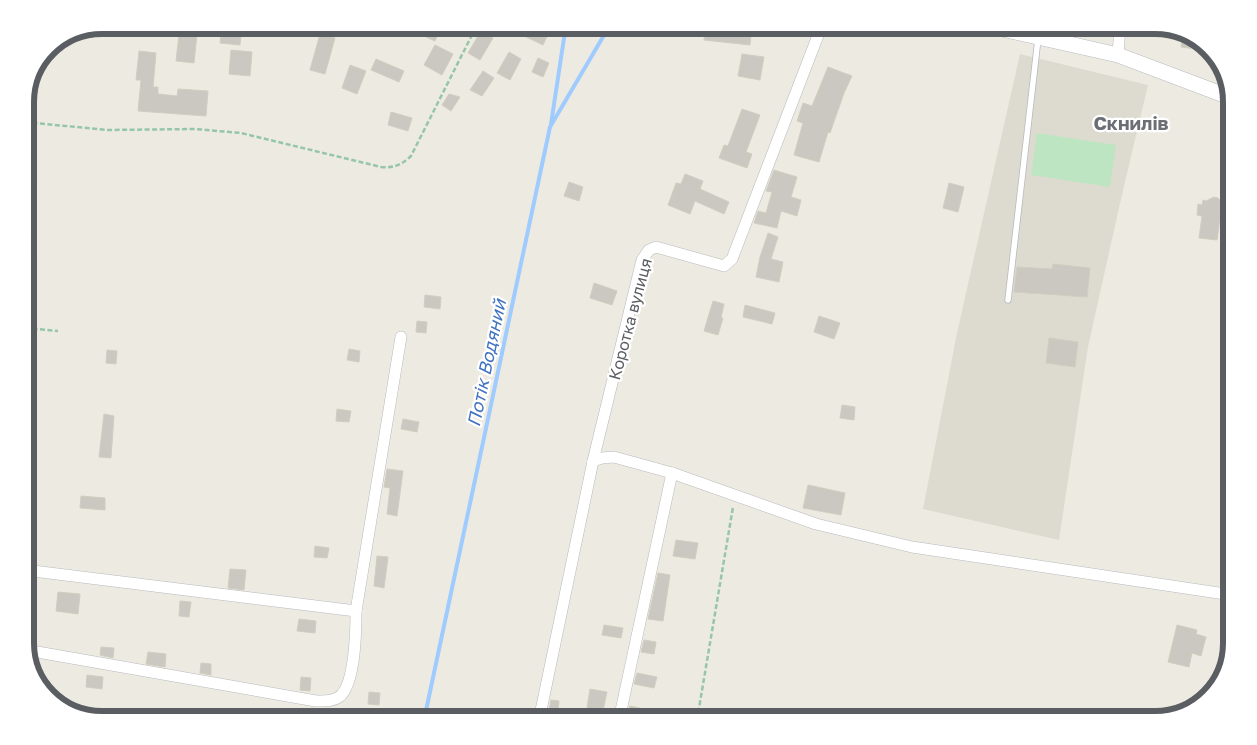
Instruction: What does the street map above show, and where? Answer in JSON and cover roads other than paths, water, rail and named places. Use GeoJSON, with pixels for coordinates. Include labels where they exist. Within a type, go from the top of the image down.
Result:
{"type":"FeatureCollection","features":[{"type":"Feature","properties":{"kind":"street","name":"Коротка вулиця"},"geometry":{"type":"LineString","coordinates":[[541,711],[593,461],[642,260],[649,250],[656,247],[724,266],[732,259],[819,34]]}},
{"type":"Feature","properties":{"kind":"street"},"geometry":{"type":"LineString","coordinates":[[1026,34],[1118,55],[1223,95]]}},
{"type":"Feature","properties":{"kind":"street"},"geometry":{"type":"LineString","coordinates":[[1118,55],[1119,34]]}},
{"type":"Feature","properties":{"kind":"street"},"geometry":{"type":"LineString","coordinates":[[34,651],[328,701],[339,697],[347,688],[356,640],[356,611],[401,337]]}},
{"type":"Feature","properties":{"kind":"street"},"geometry":{"type":"LineString","coordinates":[[593,461],[614,457],[672,473],[816,524],[912,547],[1223,594]]}},
{"type":"Feature","properties":{"kind":"street"},"geometry":{"type":"LineString","coordinates":[[621,711],[672,473]]}},
{"type":"Feature","properties":{"kind":"street"},"geometry":{"type":"LineString","coordinates":[[34,571],[356,611]]}},
{"type":"Feature","properties":{"kind":"lane"},"geometry":{"type":"LineString","coordinates":[[1008,300],[1039,37]]}},
{"type":"Feature","properties":{"kind":"waterway"},"geometry":{"type":"LineString","coordinates":[[551,124],[565,34]]}},
{"type":"Feature","properties":{"kind":"waterway","name":"Потік Водяний"},"geometry":{"type":"LineString","coordinates":[[426,711],[550,127],[605,34]]}},
{"type":"Feature","properties":{"kind":"district","name":"Скнилів"},"geometry":{"type":"Point","coordinates":[1131,122]}}]}
